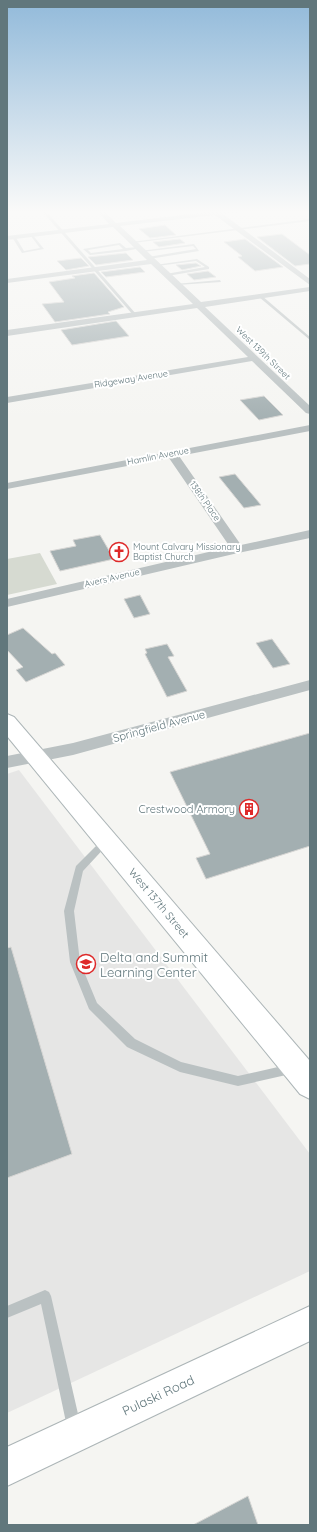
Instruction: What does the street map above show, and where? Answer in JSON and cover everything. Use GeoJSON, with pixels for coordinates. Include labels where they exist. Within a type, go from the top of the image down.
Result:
{"type":"FeatureCollection","features":[{"type":"Feature","properties":{"kind":"main road","name":"West 137th Street"},"geometry":{"type":"LineString","coordinates":[[7,722],[303,1076]]}},
{"type":"Feature","properties":{"kind":"main road","name":"Pulaski Road"},"geometry":{"type":"LineString","coordinates":[[7,1467],[310,1323]]}},
{"type":"Feature","properties":{"kind":"street","name":"West 139th Street"},"geometry":{"type":"LineString","coordinates":[[174,281],[310,411]]}},
{"type":"Feature","properties":{"kind":"street"},"geometry":{"type":"LineString","coordinates":[[7,333],[310,289]]}},
{"type":"Feature","properties":{"kind":"street","name":"Ridgeway Avenue"},"geometry":{"type":"LineString","coordinates":[[7,400],[255,358]]}},
{"type":"Feature","properties":{"kind":"street","name":"Hamlin Avenue"},"geometry":{"type":"LineString","coordinates":[[7,486],[310,428]]}},
{"type":"Feature","properties":{"kind":"street","name":"138th Place"},"geometry":{"type":"LineString","coordinates":[[172,454],[238,549]]}},
{"type":"Feature","properties":{"kind":"street","name":"Avers Avenue"},"geometry":{"type":"LineString","coordinates":[[7,603],[238,549],[310,534]]}},
{"type":"Feature","properties":{"kind":"street","name":"Springfield Avenue"},"geometry":{"type":"LineString","coordinates":[[7,762],[73,749],[310,685]]}},
{"type":"Feature","properties":{"kind":"lane"},"geometry":{"type":"LineString","coordinates":[[106,281],[136,314]]}},
{"type":"Feature","properties":{"kind":"lane"},"geometry":{"type":"LineString","coordinates":[[177,284],[211,281]]}},
{"type":"Feature","properties":{"kind":"lane"},"geometry":{"type":"LineString","coordinates":[[260,296],[310,339]]}},
{"type":"Feature","properties":{"kind":"lane"},"geometry":{"type":"LineString","coordinates":[[107,840],[79,869],[69,911],[75,962],[94,1006],[131,1043],[180,1068],[238,1082],[303,1076]]}},
{"type":"Feature","properties":{"kind":"lane"},"geometry":{"type":"LineString","coordinates":[[7,1312],[45,1296],[76,1434]]}},
{"type":"Feature","properties":{"kind":"shaded area"},"geometry":{"type":"Polygon","coordinates":[[[40,553],[57,584],[7,595],[7,559],[40,553]]]}},
{"type":"Feature","properties":{"kind":"shaded area","name":"Delta and Summit Learning Center"},"geometry":{"type":"Polygon","coordinates":[[[19,770],[310,1154],[310,1271],[7,1413],[7,774],[19,770]]]}},
{"type":"Feature","properties":{"kind":"building"},"geometry":{"type":"Polygon","coordinates":[[[101,281],[124,307],[108,312],[110,314],[55,322],[42,304],[64,302],[49,282],[101,281]]]}},
{"type":"Feature","properties":{"kind":"building"},"geometry":{"type":"Polygon","coordinates":[[[116,321],[129,336],[72,345],[61,330],[116,321]]]}},
{"type":"Feature","properties":{"kind":"building"},"geometry":{"type":"Polygon","coordinates":[[[264,396],[283,415],[259,420],[240,400],[264,396]]]}},
{"type":"Feature","properties":{"kind":"building"},"geometry":{"type":"Polygon","coordinates":[[[235,474],[261,505],[244,508],[219,477],[235,474]]]}},
{"type":"Feature","properties":{"kind":"building"},"geometry":{"type":"Polygon","coordinates":[[[100,535],[114,559],[60,571],[50,551],[76,546],[73,540],[100,535]]]}},
{"type":"Feature","properties":{"kind":"building"},"geometry":{"type":"Polygon","coordinates":[[[140,595],[150,614],[134,618],[124,599],[140,595]]]}},
{"type":"Feature","properties":{"kind":"building"},"geometry":{"type":"Polygon","coordinates":[[[23,628],[52,654],[55,653],[65,665],[26,682],[16,670],[23,667],[7,650],[7,635],[23,628]]]}},
{"type":"Feature","properties":{"kind":"building"},"geometry":{"type":"Polygon","coordinates":[[[272,639],[290,664],[273,668],[256,643],[272,639]]]}},
{"type":"Feature","properties":{"kind":"building"},"geometry":{"type":"Polygon","coordinates":[[[167,644],[174,656],[168,657],[187,691],[167,697],[145,654],[147,653],[145,649],[167,644]]]}},
{"type":"Feature","properties":{"kind":"building","name":"Crestwood Armory"},"geometry":{"type":"Polygon","coordinates":[[[310,733],[310,846],[206,879],[196,858],[210,854],[170,772],[310,733]]]}},
{"type":"Feature","properties":{"kind":"building"},"geometry":{"type":"Polygon","coordinates":[[[11,947],[72,1154],[7,1178],[7,948],[11,947]]]}},
{"type":"Feature","properties":{"kind":"building"},"geometry":{"type":"Polygon","coordinates":[[[248,1496],[258,1525],[193,1525],[248,1496]]]}},
{"type":"Feature","properties":{"kind":"place","name":"Mount Calvary Missionary Baptist Church"},"geometry":{"type":"Point","coordinates":[119,552]}},
{"type":"Feature","properties":{"kind":"place","name":"Crestwood Armory"},"geometry":{"type":"Point","coordinates":[249,809]}},
{"type":"Feature","properties":{"kind":"place","name":"Delta and Summit Learning Center"},"geometry":{"type":"Point","coordinates":[86,964]}}]}
